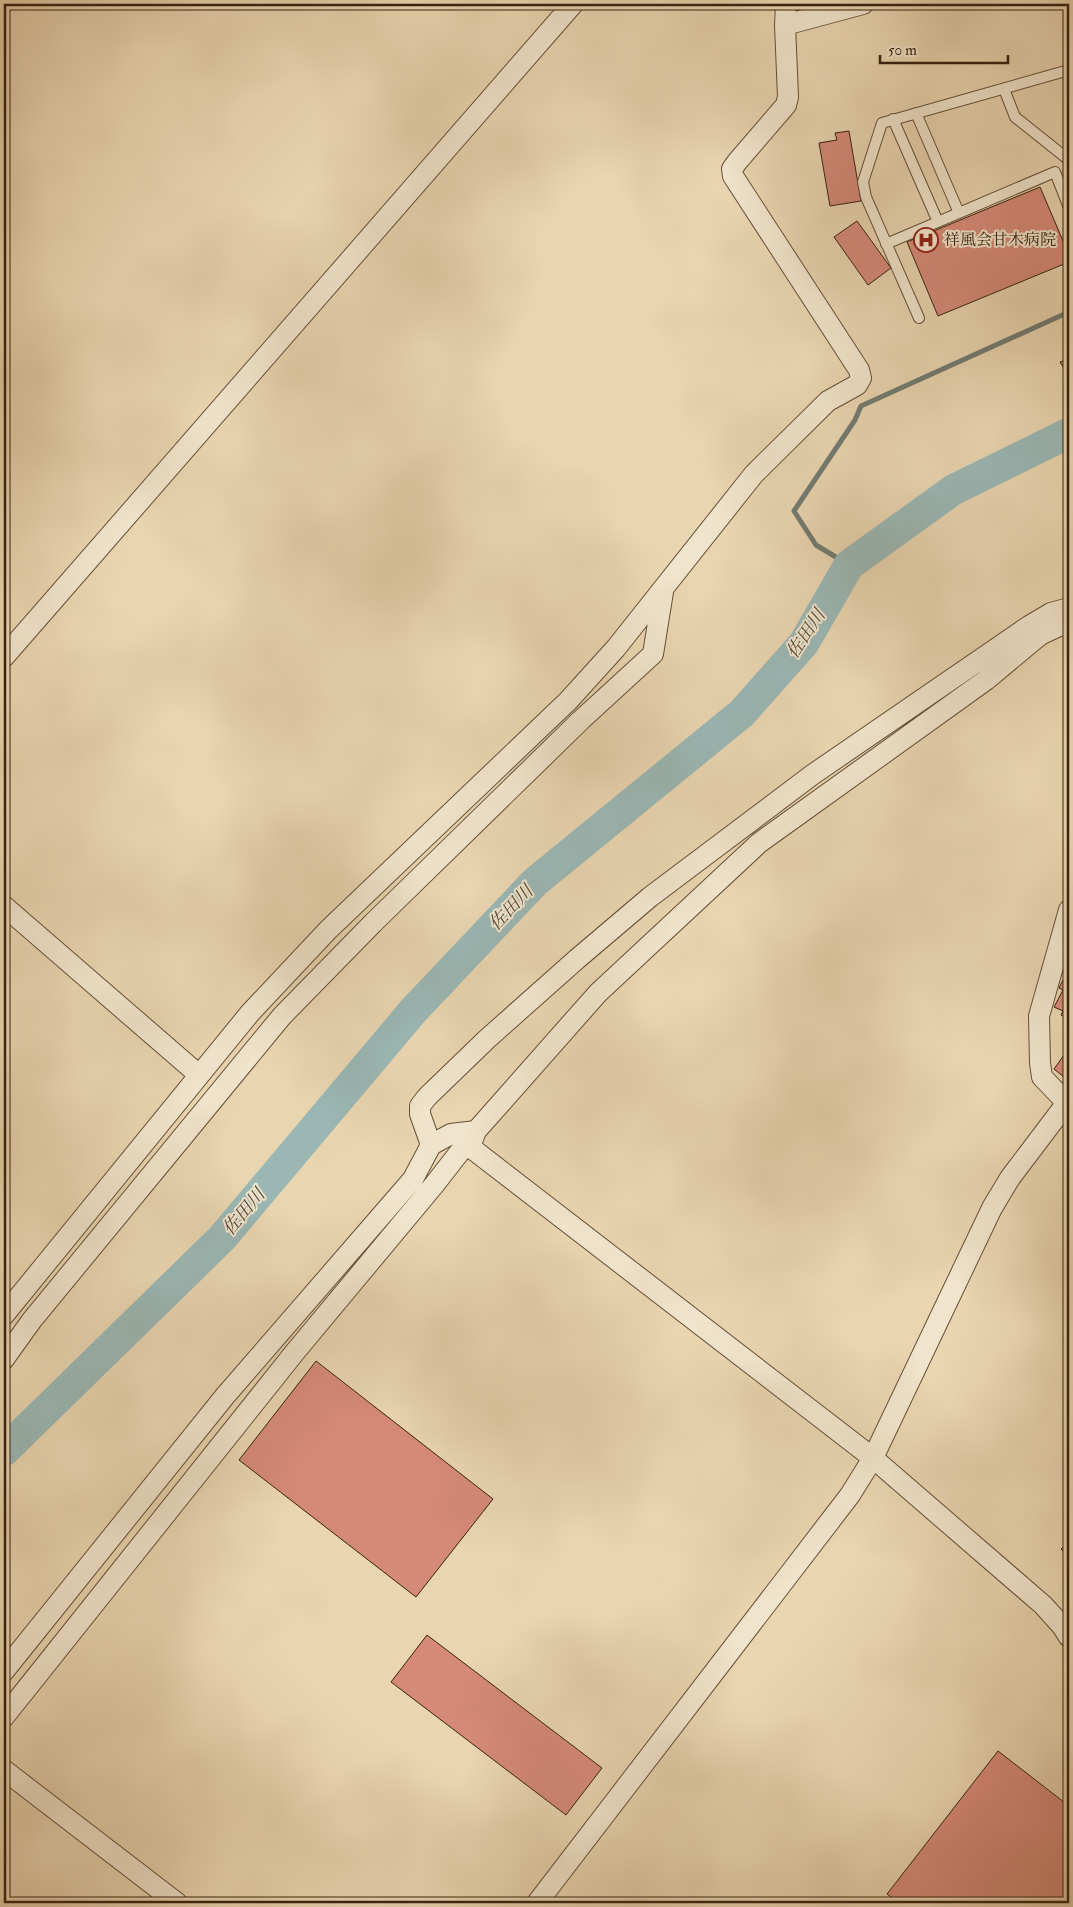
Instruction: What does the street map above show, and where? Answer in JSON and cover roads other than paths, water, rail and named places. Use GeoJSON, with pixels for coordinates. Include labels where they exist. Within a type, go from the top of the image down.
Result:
{"type":"FeatureCollection","features":[{"type":"Feature","properties":{"kind":"street"},"geometry":{"type":"LineString","coordinates":[[4,656],[573,4]]}},
{"type":"Feature","properties":{"kind":"street"},"geometry":{"type":"LineString","coordinates":[[4,1315],[250,1013],[328,930],[568,701],[616,648],[754,474],[828,401],[857,384],[861,378],[859,370],[733,176],[732,169],[737,162],[786,105],[788,97],[786,4]]}},
{"type":"Feature","properties":{"kind":"street"},"geometry":{"type":"LineString","coordinates":[[785,25],[863,4]]}},
{"type":"Feature","properties":{"kind":"street"},"geometry":{"type":"LineString","coordinates":[[4,1359],[32,1320],[282,1016],[373,923],[539,761],[653,654],[663,590]]}},
{"type":"Feature","properties":{"kind":"street"},"geometry":{"type":"LineString","coordinates":[[431,1144],[420,1114],[420,1106],[427,1097],[487,1039],[650,897],[812,775],[1029,626],[1051,613],[1069,608]]}},
{"type":"Feature","properties":{"kind":"street"},"geometry":{"type":"LineString","coordinates":[[4,1717],[295,1352],[434,1185],[476,1131],[598,993],[759,843],[986,680],[1040,635],[1059,626],[1069,624]]}},
{"type":"Feature","properties":{"kind":"street"},"geometry":{"type":"LineString","coordinates":[[4,906],[199,1075]]}},
{"type":"Feature","properties":{"kind":"street"},"geometry":{"type":"LineString","coordinates":[[537,1903],[850,1495],[873,1458],[992,1208],[1010,1178],[1068,1101],[1042,1077],[1039,1016],[1069,910]]}},
{"type":"Feature","properties":{"kind":"street"},"geometry":{"type":"LineString","coordinates":[[4,1671],[225,1396],[413,1179],[431,1144],[451,1134],[476,1131]]}},
{"type":"Feature","properties":{"kind":"street"},"geometry":{"type":"LineString","coordinates":[[476,1131],[470,1147],[873,1458],[1043,1605],[1062,1626],[1069,1637]]}},
{"type":"Feature","properties":{"kind":"street"},"geometry":{"type":"LineString","coordinates":[[4,1770],[177,1903]]}},
{"type":"Feature","properties":{"kind":"lane"},"geometry":{"type":"LineString","coordinates":[[919,318],[866,197],[864,182],[882,123],[1069,70]]}},
{"type":"Feature","properties":{"kind":"lane"},"geometry":{"type":"LineString","coordinates":[[1004,89],[1015,117],[1069,160]]}},
{"type":"Feature","properties":{"kind":"lane"},"geometry":{"type":"LineString","coordinates":[[916,113],[959,213]]}},
{"type":"Feature","properties":{"kind":"lane"},"geometry":{"type":"LineString","coordinates":[[893,120],[938,222]]}},
{"type":"Feature","properties":{"kind":"lane"},"geometry":{"type":"LineString","coordinates":[[886,244],[1054,172],[1069,208]]}},
{"type":"Feature","properties":{"kind":"waterway"},"geometry":{"type":"LineString","coordinates":[[849,565],[816,545],[794,511],[855,420],[861,406],[1069,312]]}},
{"type":"Feature","properties":{"kind":"waterway","name":"佐田川"},"geometry":{"type":"LineString","coordinates":[[4,1451],[222,1238],[413,1011],[535,882],[742,713],[804,643],[849,565],[953,490],[1069,433]]}},
{"type":"Feature","properties":{"kind":"place","name":"祥風会甘木病院"},"geometry":{"type":"Point","coordinates":[926,240]}}]}
